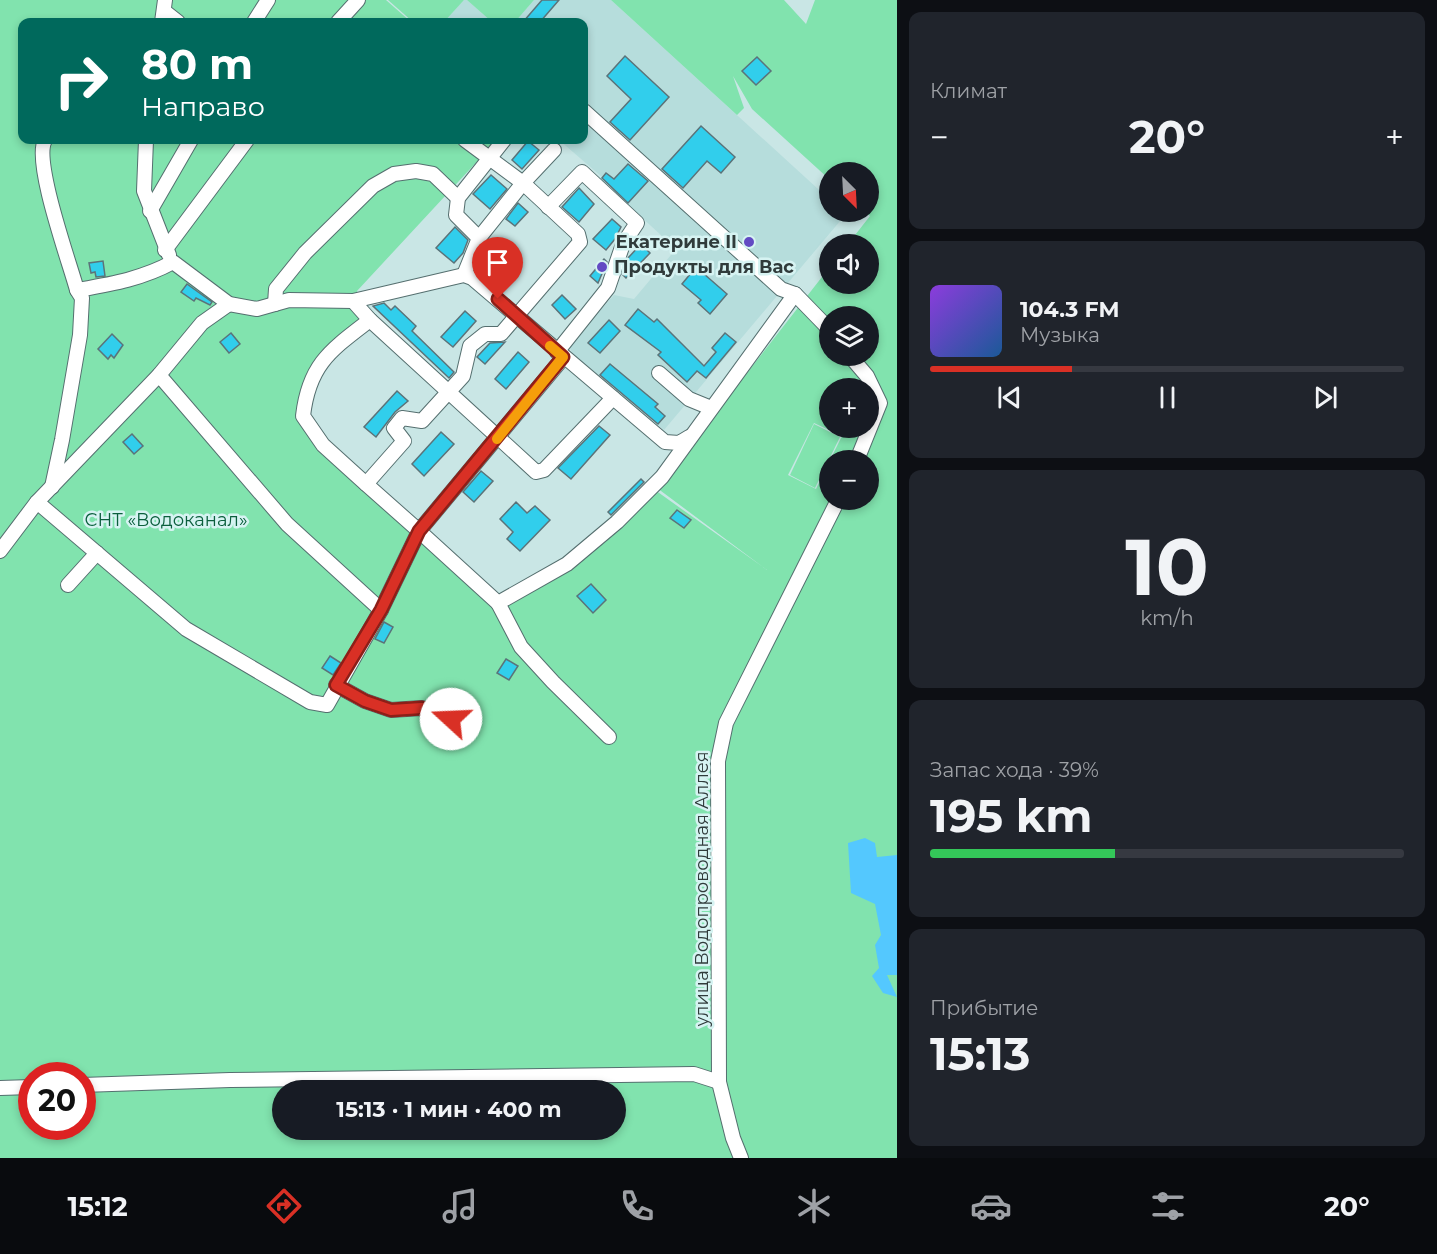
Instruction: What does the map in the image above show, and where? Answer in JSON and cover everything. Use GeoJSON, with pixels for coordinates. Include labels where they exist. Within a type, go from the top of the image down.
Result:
{"type":"FeatureCollection","features":[{"type":"Feature","properties":{"kind":"street"},"geometry":{"type":"LineString","coordinates":[[257,18],[268,0]]}},
{"type":"Feature","properties":{"kind":"street"},"geometry":{"type":"LineString","coordinates":[[342,18],[358,0]]}},
{"type":"Feature","properties":{"kind":"street"},"geometry":{"type":"LineString","coordinates":[[588,115],[781,289],[795,294],[819,319]]}},
{"type":"Feature","properties":{"kind":"street"},"geometry":{"type":"LineString","coordinates":[[42,144],[47,187],[76,290],[82,298],[80,335],[52,487]]}},
{"type":"Feature","properties":{"kind":"street"},"geometry":{"type":"LineString","coordinates":[[146,144],[144,191],[165,250],[173,262],[229,304],[257,309],[289,300],[352,301],[464,275],[480,283],[560,355],[665,442],[679,443],[691,436]]}},
{"type":"Feature","properties":{"kind":"street"},"geometry":{"type":"LineString","coordinates":[[150,211],[189,144]]}},
{"type":"Feature","properties":{"kind":"street"},"geometry":{"type":"LineString","coordinates":[[165,250],[244,144]]}},
{"type":"Feature","properties":{"kind":"street"},"geometry":{"type":"LineString","coordinates":[[366,484],[404,441],[394,428],[402,418],[422,421],[463,376],[470,346],[485,334],[501,334],[580,242],[578,234],[523,183],[471,144]]}},
{"type":"Feature","properties":{"kind":"street"},"geometry":{"type":"LineString","coordinates":[[479,238],[456,215],[458,198],[500,144]]}},
{"type":"Feature","properties":{"kind":"street"},"geometry":{"type":"LineString","coordinates":[[464,275],[479,238],[523,183],[554,150]]}},
{"type":"Feature","properties":{"kind":"street"},"geometry":{"type":"LineString","coordinates":[[275,304],[276,289],[305,253],[373,186],[394,174],[416,171],[433,174],[458,198]]}},
{"type":"Feature","properties":{"kind":"street"},"geometry":{"type":"LineString","coordinates":[[37,502],[186,629],[310,702],[327,705],[336,685],[381,610],[419,531],[498,437],[608,288],[623,244],[637,223],[582,172],[548,207]]}},
{"type":"Feature","properties":{"kind":"street"},"geometry":{"type":"LineString","coordinates":[[76,290],[125,282],[153,273],[173,262]]}},
{"type":"Feature","properties":{"kind":"street"},"geometry":{"type":"LineString","coordinates":[[498,603],[567,564],[616,522],[662,477],[795,294]]}},
{"type":"Feature","properties":{"kind":"street"},"geometry":{"type":"LineString","coordinates":[[352,301],[536,472],[544,470],[613,398]]}},
{"type":"Feature","properties":{"kind":"street"},"geometry":{"type":"LineString","coordinates":[[0,551],[37,502],[159,375],[202,323],[229,304]]}},
{"type":"Feature","properties":{"kind":"street"},"geometry":{"type":"LineString","coordinates":[[370,320],[337,345],[315,371],[306,392],[303,416],[323,445],[498,603],[521,647],[609,737]]}},
{"type":"Feature","properties":{"kind":"street"},"geometry":{"type":"LineString","coordinates":[[858,366],[871,383],[880,403],[861,450]]}},
{"type":"Feature","properties":{"kind":"street"},"geometry":{"type":"LineString","coordinates":[[659,373],[689,399],[711,408]]}},
{"type":"Feature","properties":{"kind":"street"},"geometry":{"type":"LineString","coordinates":[[159,375],[287,524],[381,610]]}},
{"type":"Feature","properties":{"kind":"street","name":"улица Водопроводная Аллея"},"geometry":{"type":"LineString","coordinates":[[741,1158],[733,1138],[718,1082],[718,761],[726,723],[833,510]]}},
{"type":"Feature","properties":{"kind":"street"},"geometry":{"type":"LineString","coordinates":[[68,585],[97,553]]}},
{"type":"Feature","properties":{"kind":"street"},"geometry":{"type":"LineString","coordinates":[[336,685],[365,701],[391,710],[422,708],[451,719]]}},
{"type":"Feature","properties":{"kind":"street"},"geometry":{"type":"LineString","coordinates":[[96,1085],[230,1080],[694,1074],[718,1082]]}},
{"type":"Feature","properties":{"kind":"street"},"geometry":{"type":"LineString","coordinates":[[0,1088],[18,1087]]}},
{"type":"Feature","properties":{"kind":"shaded area"},"geometry":{"type":"Polygon","coordinates":[[[464,0],[467,0],[487,18],[448,18],[464,0]]]}},
{"type":"Feature","properties":{"kind":"shaded area"},"geometry":{"type":"Polygon","coordinates":[[[534,0],[611,0],[819,190],[819,222],[839,222],[829,234],[819,234],[819,246],[664,430],[572,353],[569,345],[614,295],[634,299],[676,249],[600,179],[602,177],[564,144],[588,144],[588,18],[518,18],[534,0]]]}},
{"type":"Feature","properties":{"kind":"green space","name":"СНТ «Водоканал»"},"geometry":{"type":"Polygon","coordinates":[[[0,0],[386,0],[406,18],[18,18],[18,144],[493,144],[357,291],[366,320],[312,367],[301,391],[298,417],[495,607],[570,567],[655,490],[767,570],[657,488],[819,281],[819,294],[879,294],[879,234],[856,234],[865,222],[879,222],[879,162],[819,162],[819,170],[752,109],[733,76],[744,108],[737,115],[611,0],[784,0],[806,24],[815,0],[897,0],[897,1158],[0,1158],[0,0]],[[819,378],[819,425],[814,423],[788,475],[816,489],[819,483],[819,510],[879,510],[879,450],[835,450],[841,438],[879,438],[879,378],[819,378]]]}},
{"type":"Feature","properties":{"kind":"green space"},"geometry":{"type":"Polygon","coordinates":[[[388,0],[464,0],[448,18],[408,18],[388,0]]]}},
{"type":"Feature","properties":{"kind":"green space"},"geometry":{"type":"Polygon","coordinates":[[[467,0],[534,0],[518,18],[487,18],[467,0]]]}},
{"type":"Feature","properties":{"kind":"green space"},"geometry":{"type":"Polygon","coordinates":[[[814,424],[819,426],[819,438],[840,438],[834,450],[819,450],[819,480],[815,488],[790,475],[814,424]]]}},
{"type":"Feature","properties":{"kind":"water"},"geometry":{"type":"Polygon","coordinates":[[[865,838],[875,843],[877,857],[897,855],[897,975],[887,975],[897,997],[883,993],[872,976],[879,968],[875,945],[881,935],[875,904],[851,893],[848,843],[865,838]]]}},
{"type":"Feature","properties":{"kind":"building"},"geometry":{"type":"Polygon","coordinates":[[[542,0],[559,0],[543,18],[526,18],[542,0]]]}},
{"type":"Feature","properties":{"kind":"building"},"geometry":{"type":"Polygon","coordinates":[[[625,56],[669,97],[630,140],[610,122],[631,99],[607,76],[625,56]]]}},
{"type":"Feature","properties":{"kind":"building"},"geometry":{"type":"Polygon","coordinates":[[[757,57],[771,71],[756,85],[742,71],[757,57]]]}},
{"type":"Feature","properties":{"kind":"building"},"geometry":{"type":"Polygon","coordinates":[[[701,126],[735,157],[721,173],[707,161],[683,188],[662,169],[701,126]]]}},
{"type":"Feature","properties":{"kind":"building"},"geometry":{"type":"Polygon","coordinates":[[[525,144],[532,144],[539,150],[522,169],[512,160],[525,144]]]}},
{"type":"Feature","properties":{"kind":"building"},"geometry":{"type":"Polygon","coordinates":[[[628,164],[648,181],[628,203],[602,178],[606,173],[614,179],[628,164]]]}},
{"type":"Feature","properties":{"kind":"building"},"geometry":{"type":"Polygon","coordinates":[[[491,175],[507,189],[490,209],[473,194],[491,175]]]}},
{"type":"Feature","properties":{"kind":"building"},"geometry":{"type":"Polygon","coordinates":[[[579,188],[594,204],[579,222],[562,207],[579,188]]]}},
{"type":"Feature","properties":{"kind":"building"},"geometry":{"type":"Polygon","coordinates":[[[518,203],[528,212],[515,226],[506,219],[518,203]]]}},
{"type":"Feature","properties":{"kind":"building"},"geometry":{"type":"Polygon","coordinates":[[[612,219],[621,227],[606,250],[593,239],[612,219]]]}},
{"type":"Feature","properties":{"kind":"building"},"geometry":{"type":"Polygon","coordinates":[[[455,227],[468,240],[463,253],[454,263],[436,248],[455,227]]]}},
{"type":"Feature","properties":{"kind":"building"},"geometry":{"type":"Polygon","coordinates":[[[641,244],[650,253],[626,278],[622,274],[628,258],[641,244]]]}},
{"type":"Feature","properties":{"kind":"building"},"geometry":{"type":"Polygon","coordinates":[[[604,259],[607,262],[598,283],[590,276],[604,259]]]}},
{"type":"Feature","properties":{"kind":"building"},"geometry":{"type":"Polygon","coordinates":[[[103,261],[105,276],[96,277],[95,272],[91,273],[89,263],[103,261]]]}},
{"type":"Feature","properties":{"kind":"building"},"geometry":{"type":"Polygon","coordinates":[[[696,267],[727,294],[710,314],[698,303],[701,300],[682,284],[696,267]]]}},
{"type":"Feature","properties":{"kind":"building"},"geometry":{"type":"Polygon","coordinates":[[[187,284],[212,302],[210,305],[196,298],[194,301],[181,292],[187,284]]]}},
{"type":"Feature","properties":{"kind":"building"},"geometry":{"type":"Polygon","coordinates":[[[562,295],[576,309],[565,319],[552,305],[562,295]]]}},
{"type":"Feature","properties":{"kind":"building"},"geometry":{"type":"Polygon","coordinates":[[[384,303],[391,310],[395,306],[416,326],[412,331],[454,372],[449,378],[373,306],[384,303]]]}},
{"type":"Feature","properties":{"kind":"building"},"geometry":{"type":"Polygon","coordinates":[[[638,309],[654,322],[657,319],[704,366],[716,352],[712,348],[725,333],[736,342],[706,378],[697,371],[687,382],[658,355],[661,352],[625,325],[638,309]]]}},
{"type":"Feature","properties":{"kind":"building"},"geometry":{"type":"Polygon","coordinates":[[[465,311],[476,321],[453,347],[441,337],[465,311]]]}},
{"type":"Feature","properties":{"kind":"building"},"geometry":{"type":"Polygon","coordinates":[[[609,320],[620,331],[600,353],[588,343],[609,320]]]}},
{"type":"Feature","properties":{"kind":"building"},"geometry":{"type":"Polygon","coordinates":[[[231,333],[240,344],[229,353],[220,342],[231,333]]]}},
{"type":"Feature","properties":{"kind":"building"},"geometry":{"type":"Polygon","coordinates":[[[112,334],[123,345],[114,358],[111,355],[108,359],[98,349],[112,334]]]}},
{"type":"Feature","properties":{"kind":"building"},"geometry":{"type":"Polygon","coordinates":[[[505,342],[485,364],[477,357],[490,343],[505,342]]]}},
{"type":"Feature","properties":{"kind":"building"},"geometry":{"type":"Polygon","coordinates":[[[518,352],[529,362],[506,389],[495,379],[518,352]]]}},
{"type":"Feature","properties":{"kind":"building"},"geometry":{"type":"Polygon","coordinates":[[[610,364],[658,404],[655,407],[665,416],[658,424],[600,375],[610,364]]]}},
{"type":"Feature","properties":{"kind":"building"},"geometry":{"type":"Polygon","coordinates":[[[397,391],[408,401],[395,412],[376,437],[364,427],[397,391]]]}},
{"type":"Feature","properties":{"kind":"building"},"geometry":{"type":"Polygon","coordinates":[[[599,426],[610,435],[571,479],[558,468],[599,426]]]}},
{"type":"Feature","properties":{"kind":"building"},"geometry":{"type":"Polygon","coordinates":[[[441,432],[454,444],[424,476],[412,464],[441,432]]]}},
{"type":"Feature","properties":{"kind":"building"},"geometry":{"type":"Polygon","coordinates":[[[132,434],[143,446],[134,454],[123,442],[132,434]]]}},
{"type":"Feature","properties":{"kind":"building"},"geometry":{"type":"Polygon","coordinates":[[[481,471],[493,481],[474,502],[463,492],[481,471]]]}},
{"type":"Feature","properties":{"kind":"building"},"geometry":{"type":"Polygon","coordinates":[[[641,479],[644,482],[611,515],[608,512],[641,479]]]}},
{"type":"Feature","properties":{"kind":"building"},"geometry":{"type":"Polygon","coordinates":[[[516,502],[527,513],[535,506],[550,520],[520,551],[507,539],[513,532],[500,519],[516,502]]]}},
{"type":"Feature","properties":{"kind":"building"},"geometry":{"type":"Polygon","coordinates":[[[677,510],[691,520],[684,528],[670,518],[677,510]]]}},
{"type":"Feature","properties":{"kind":"building"},"geometry":{"type":"Polygon","coordinates":[[[591,584],[606,600],[593,613],[577,596],[591,584]]]}},
{"type":"Feature","properties":{"kind":"building"},"geometry":{"type":"Polygon","coordinates":[[[384,622],[393,627],[384,643],[375,639],[384,622]]]}},
{"type":"Feature","properties":{"kind":"building"},"geometry":{"type":"Polygon","coordinates":[[[330,656],[341,663],[333,675],[322,668],[330,656]]]}},
{"type":"Feature","properties":{"kind":"building"},"geometry":{"type":"Polygon","coordinates":[[[506,659],[518,666],[509,680],[497,673],[506,659]]]}},
{"type":"Feature","properties":{"kind":"slow traffic"},"geometry":{"type":"LineString","coordinates":[[497,439],[563,357],[550,346]]}},
{"type":"Feature","properties":{"kind":"place","name":"Екатерине II"},"geometry":{"type":"Point","coordinates":[749,242]}},
{"type":"Feature","properties":{"kind":"place","name":"Продукты для Вас"},"geometry":{"type":"Point","coordinates":[602,267]}},
{"type":"Feature","properties":{"kind":"route"},"geometry":{"type":"LineString","coordinates":[[451,719],[422,708],[391,710],[365,701],[336,685],[381,610],[419,531],[563,357],[498,299]]}}]}
